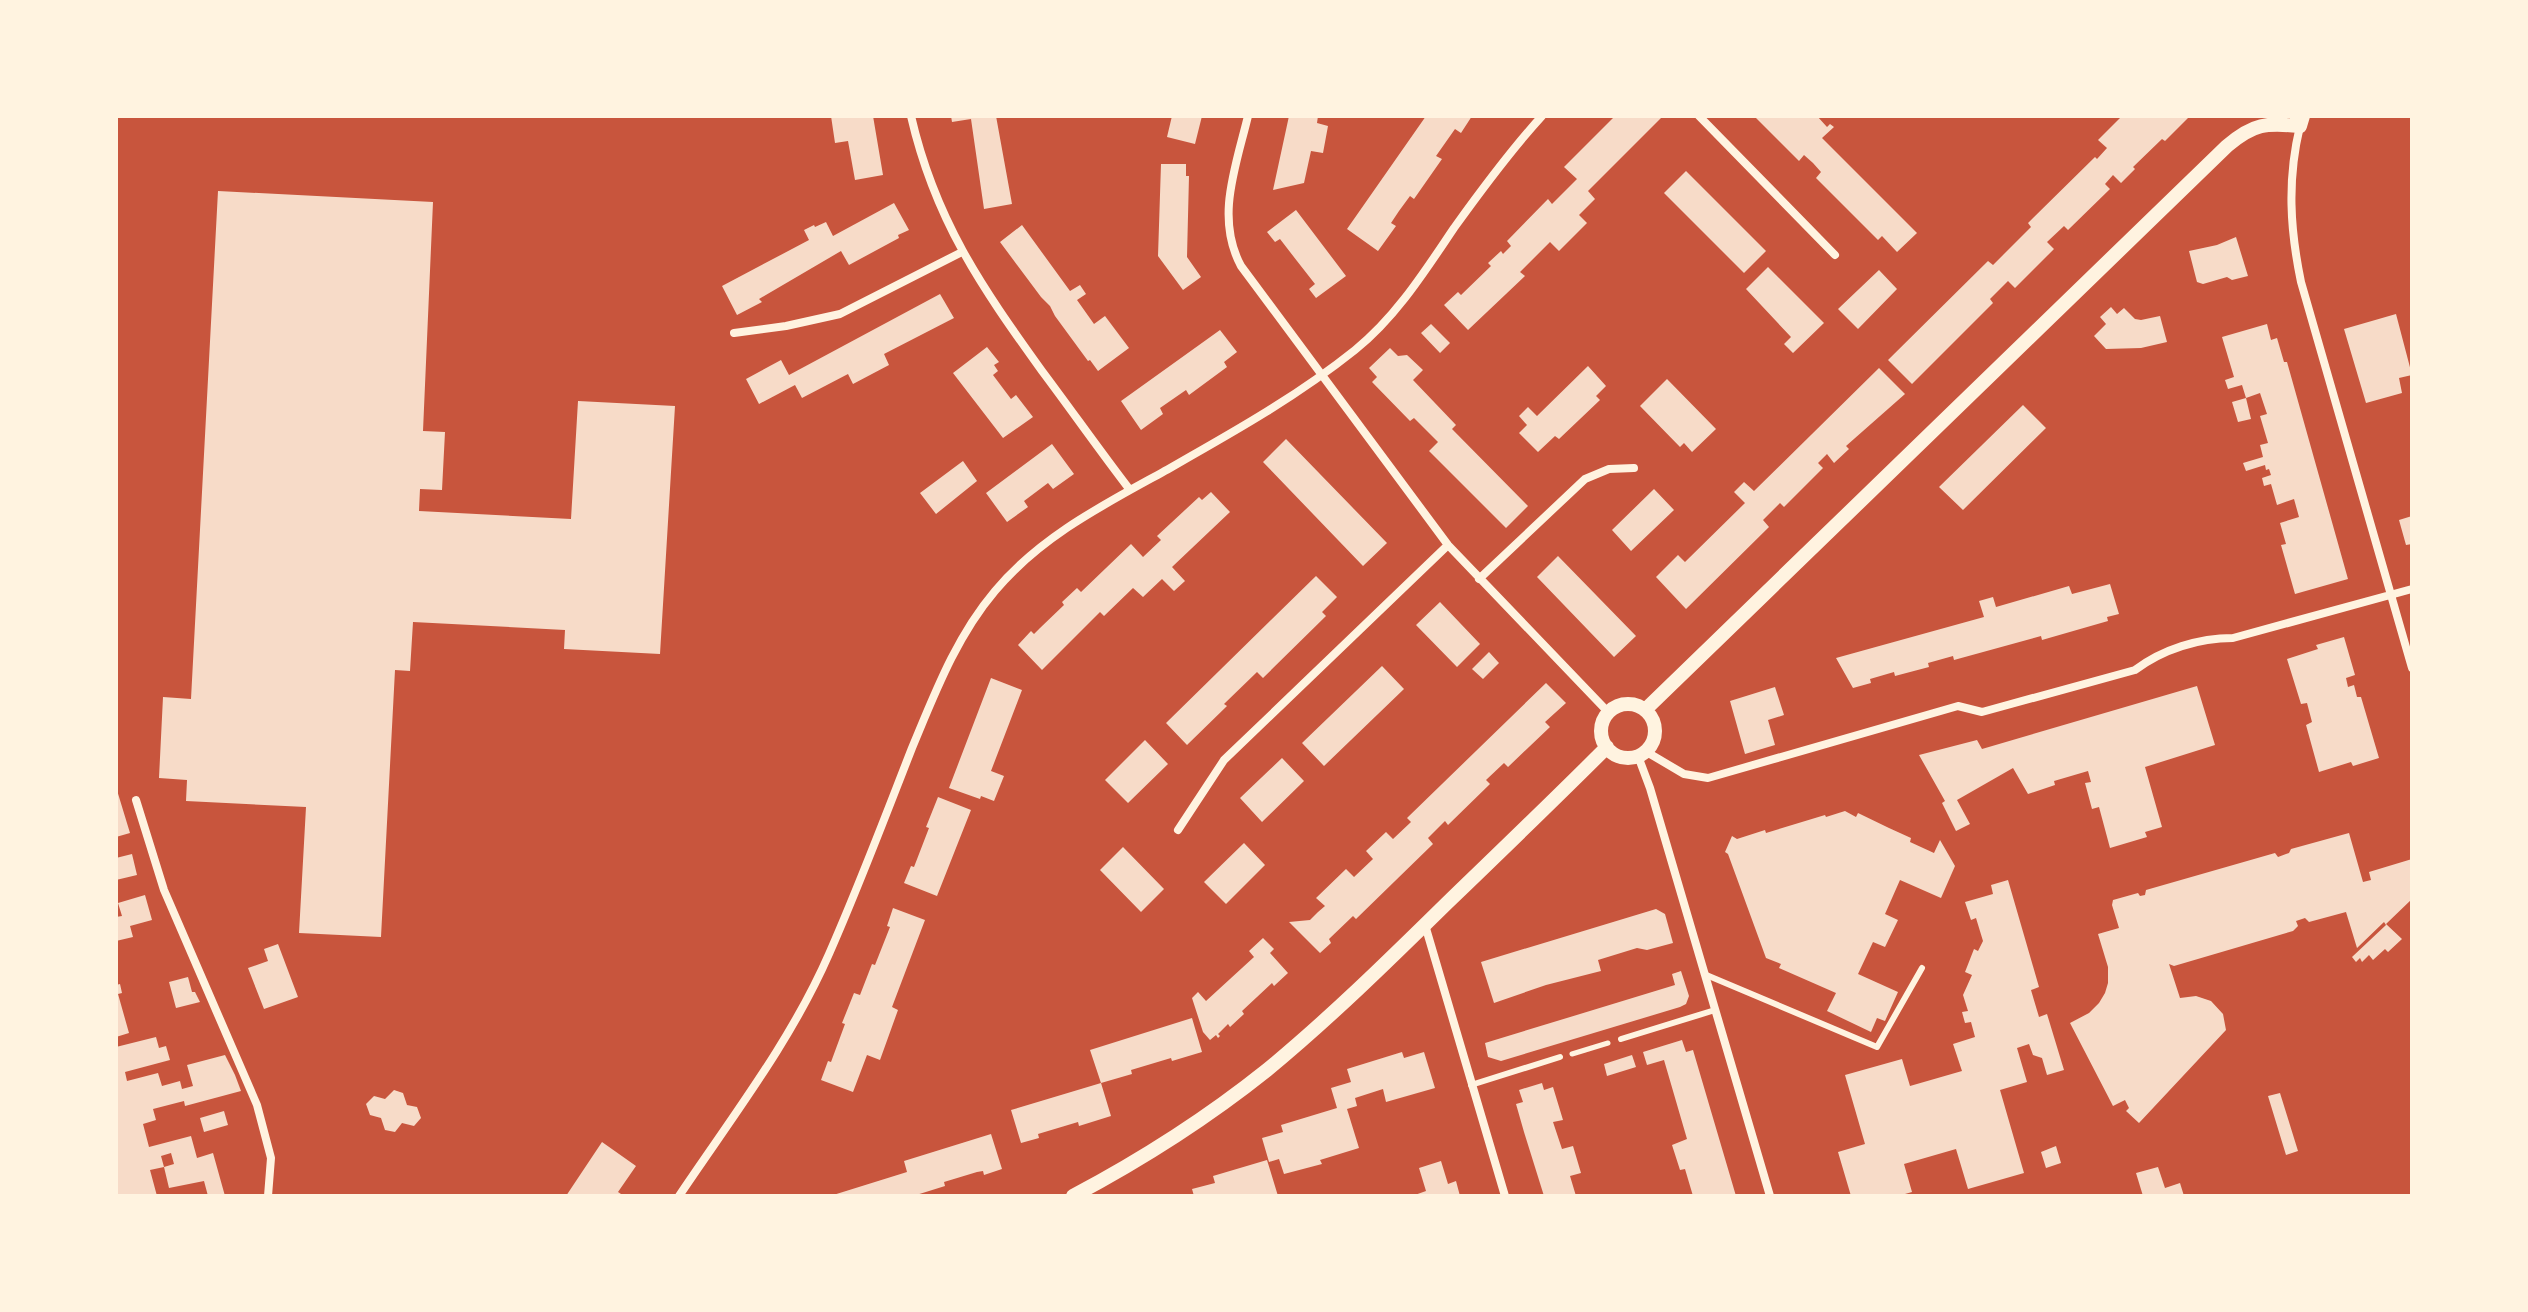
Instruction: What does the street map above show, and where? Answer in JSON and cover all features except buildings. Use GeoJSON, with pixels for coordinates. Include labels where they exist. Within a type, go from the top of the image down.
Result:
{"type":"FeatureCollection","features":[{"type":"Feature","properties":{"kind":"street"},"geometry":{"type":"LineString","coordinates":[[911,116],[933,191],[962,252],[990,298],[1130,490]]}},
{"type":"Feature","properties":{"kind":"street"},"geometry":{"type":"LineString","coordinates":[[1248,116],[1228,207],[1230,240],[1241,266],[1448,545],[1609,713]]}},
{"type":"Feature","properties":{"kind":"street"},"geometry":{"type":"LineString","coordinates":[[679,1196],[776,1052],[814,986],[849,909],[942,675],[994,592],[1024,560],[1062,531],[1266,414],[1358,348],[1416,284],[1505,160],[1542,116]]}},
{"type":"Feature","properties":{"kind":"street"},"geometry":{"type":"LineString","coordinates":[[1699,116],[1835,255]]}},
{"type":"Feature","properties":{"kind":"street"},"geometry":{"type":"LineString","coordinates":[[1645,710],[2227,146],[2248,129],[2299,119],[2290,189],[2294,250],[2310,318],[2412,668]]}},
{"type":"Feature","properties":{"kind":"street"},"geometry":{"type":"LineString","coordinates":[[734,333],[840,314],[962,252]]}},
{"type":"Feature","properties":{"kind":"street"},"geometry":{"type":"LineString","coordinates":[[1479,579],[1585,479],[1609,469],[1634,468]]}},
{"type":"Feature","properties":{"kind":"street"},"geometry":{"type":"LineString","coordinates":[[1178,830],[1224,760],[1448,545]]}},
{"type":"Feature","properties":{"kind":"street"},"geometry":{"type":"LineString","coordinates":[[1642,754],[1651,745],[1655,732],[1645,710],[1625,705],[1609,713],[1602,727],[1607,747],[1621,756],[1642,754],[1684,774],[1708,778],[1958,706],[1982,712],[2135,670],[2154,656],[2211,638],[2233,638],[2412,589]]}},
{"type":"Feature","properties":{"kind":"street"},"geometry":{"type":"LineString","coordinates":[[1073,1196],[1169,1141],[1265,1071],[1425,925],[1607,747]]}},
{"type":"Feature","properties":{"kind":"street"},"geometry":{"type":"LineString","coordinates":[[1642,754],[1770,1196]]}},
{"type":"Feature","properties":{"kind":"street"},"geometry":{"type":"LineString","coordinates":[[136,800],[164,890],[257,1105],[271,1158],[268,1196]]}},
{"type":"Feature","properties":{"kind":"street"},"geometry":{"type":"LineString","coordinates":[[1425,925],[1505,1196]]}},
{"type":"Feature","properties":{"kind":"lane"},"geometry":{"type":"LineString","coordinates":[[1704,974],[1877,1047],[1922,968]]}},
{"type":"Feature","properties":{"kind":"lane"},"geometry":{"type":"LineString","coordinates":[[1621,1039],[1715,1010]]}},
{"type":"Feature","properties":{"kind":"lane"},"geometry":{"type":"LineString","coordinates":[[1471,1085],[1560,1057]]}},
{"type":"Feature","properties":{"kind":"path"},"geometry":{"type":"LineString","coordinates":[[1560,1057],[1621,1039]]}}]}
